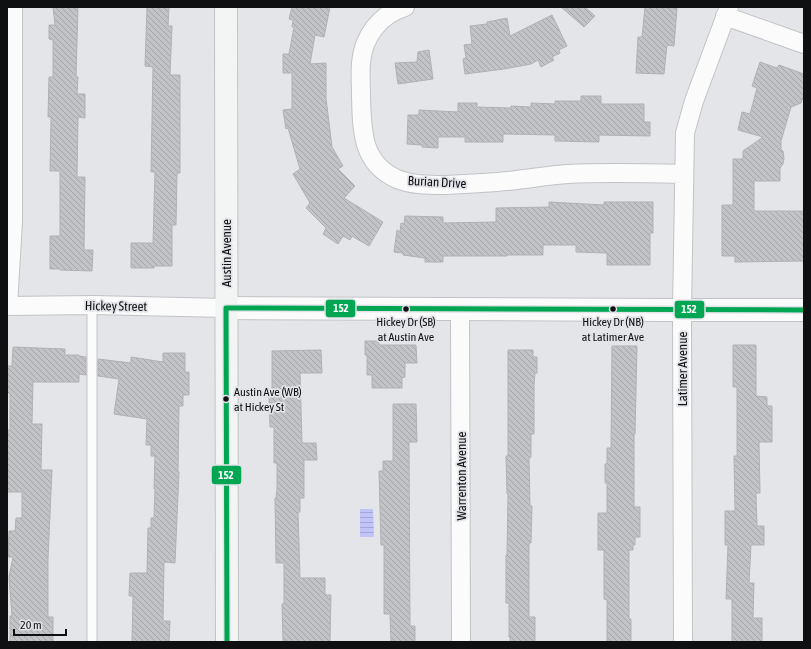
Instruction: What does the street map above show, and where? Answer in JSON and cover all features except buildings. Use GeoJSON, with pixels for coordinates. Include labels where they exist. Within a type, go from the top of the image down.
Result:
{"type":"FeatureCollection","features":[{"type":"Feature","properties":{"kind":"main road","name":"Austin Avenue"},"geometry":{"type":"LineString","coordinates":[[226,7],[227,642]]}},
{"type":"Feature","properties":{"kind":"street"},"geometry":{"type":"LineString","coordinates":[[8,306],[13,222],[13,7]]}},
{"type":"Feature","properties":{"kind":"street","name":"Burian Drive"},"geometry":{"type":"LineString","coordinates":[[404,7],[385,16],[376,24],[364,48],[361,62],[362,133],[367,149],[375,163],[385,173],[398,180],[435,185],[492,183],[569,174],[684,174]]}},
{"type":"Feature","properties":{"kind":"street"},"geometry":{"type":"LineString","coordinates":[[727,11],[804,44]]}},
{"type":"Feature","properties":{"kind":"street","name":"Latimer Avenue"},"geometry":{"type":"LineString","coordinates":[[683,642],[682,310],[685,133],[688,117],[727,11]]}},
{"type":"Feature","properties":{"kind":"street","name":"Hickey Street"},"geometry":{"type":"LineString","coordinates":[[8,306],[92,305],[226,308]]}},
{"type":"Feature","properties":{"kind":"street"},"geometry":{"type":"LineString","coordinates":[[226,308],[804,310]]}},
{"type":"Feature","properties":{"kind":"street","name":"Warrenton Avenue"},"geometry":{"type":"LineString","coordinates":[[460,310],[461,642]]}},
{"type":"Feature","properties":{"kind":"lane"},"geometry":{"type":"LineString","coordinates":[[92,305],[92,642]]}},
{"type":"Feature","properties":{"kind":"water"},"geometry":{"type":"Polygon","coordinates":[[[360,509],[373,509],[374,537],[360,537],[360,509]]]}},
{"type":"Feature","properties":{"kind":"transit line","name":"152"},"geometry":{"type":"LineString","coordinates":[[226,308],[804,310]]}},
{"type":"Feature","properties":{"kind":"transit line","name":"152"},"geometry":{"type":"LineString","coordinates":[[226,308],[227,642]]}},
{"type":"Feature","properties":{"kind":"place","name":"Hickey Dr (SB) at Austin Ave"},"geometry":{"type":"Point","coordinates":[406,309]}},
{"type":"Feature","properties":{"kind":"place","name":"Hickey Dr (NB) at Latimer Ave"},"geometry":{"type":"Point","coordinates":[613,309]}},
{"type":"Feature","properties":{"kind":"place","name":"Austin Ave (WB) at Hickey St"},"geometry":{"type":"Point","coordinates":[226,399]}}]}
